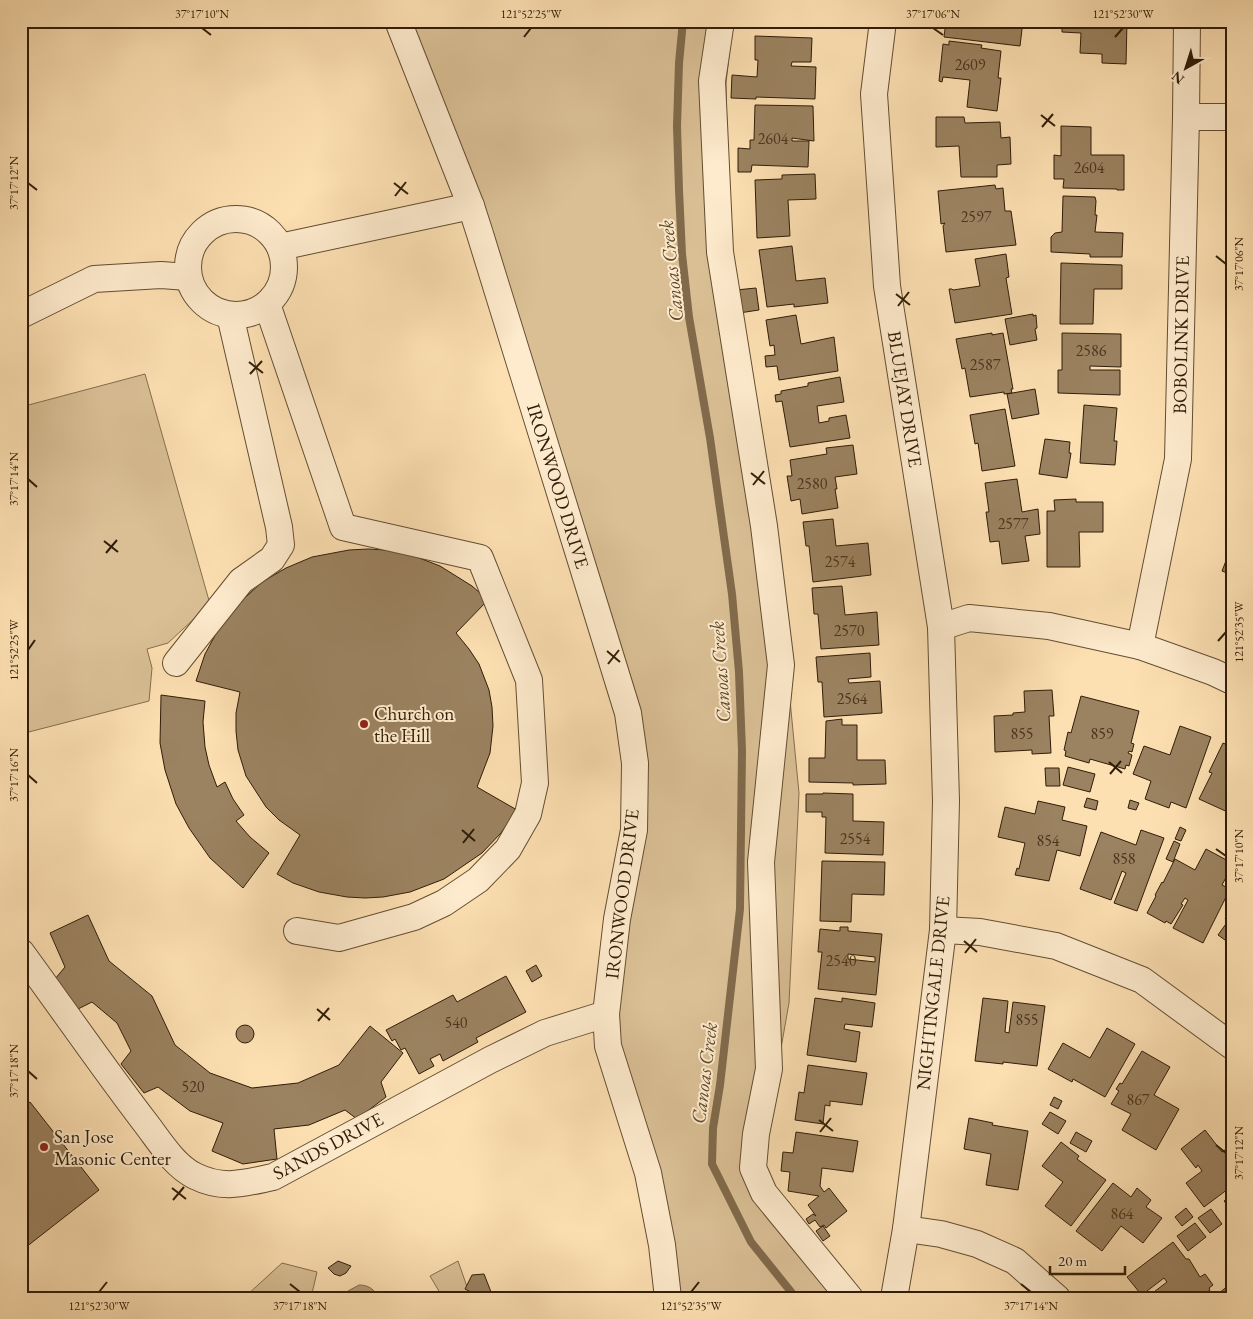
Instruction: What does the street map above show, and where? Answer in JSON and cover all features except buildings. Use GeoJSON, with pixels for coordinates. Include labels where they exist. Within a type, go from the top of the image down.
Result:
{"type":"FeatureCollection","features":[{"type":"Feature","properties":{"kind":"street","name":"IRONWOOD DRIVE"},"geometry":{"type":"LineString","coordinates":[[398,21],[471,206],[496,281],[628,713],[634,763],[634,830],[617,919],[606,1014],[608,1046],[648,1173],[662,1245],[668,1298]]}},
{"type":"Feature","properties":{"kind":"street"},"geometry":{"type":"LineString","coordinates":[[721,21],[712,81],[720,252],[764,526],[780,665],[761,862],[769,1069],[756,1134],[753,1168],[764,1193],[850,1298]]}},
{"type":"Feature","properties":{"kind":"street","name":"BLUEJAY DRIVE"},"geometry":{"type":"LineString","coordinates":[[883,21],[874,94],[887,286],[941,627]]}},
{"type":"Feature","properties":{"kind":"street","name":"BOBOLINK DRIVE"},"geometry":{"type":"LineString","coordinates":[[1140,646],[1178,459],[1187,21]]}},
{"type":"Feature","properties":{"kind":"street"},"geometry":{"type":"LineString","coordinates":[[1186,117],[1232,117]]}},
{"type":"Feature","properties":{"kind":"street"},"geometry":{"type":"LineString","coordinates":[[280,247],[471,206]]}},
{"type":"Feature","properties":{"kind":"street"},"geometry":{"type":"LineString","coordinates":[[227,219],[248,220],[262,226],[272,235],[280,247],[284,263],[283,279],[277,293],[267,304],[256,311],[243,315],[230,315],[218,312],[199,298],[188,277],[187,264],[195,240],[204,230],[215,223],[227,219]]}},
{"type":"Feature","properties":{"kind":"street"},"geometry":{"type":"LineString","coordinates":[[22,309],[94,279],[161,275],[188,277]]}},
{"type":"Feature","properties":{"kind":"street"},"geometry":{"type":"LineString","coordinates":[[267,304],[343,526],[480,558],[529,680],[535,783],[528,814],[508,849],[478,880],[444,903],[414,917],[338,938],[297,931]]}},
{"type":"Feature","properties":{"kind":"street"},"geometry":{"type":"LineString","coordinates":[[176,663],[241,582],[272,559],[281,546],[279,527],[230,315]]}},
{"type":"Feature","properties":{"kind":"street"},"geometry":{"type":"LineString","coordinates":[[941,627],[969,618],[1049,626],[1140,646],[1213,672],[1232,681]]}},
{"type":"Feature","properties":{"kind":"street","name":"NIGHTINGALE DRIVE"},"geometry":{"type":"LineString","coordinates":[[894,1298],[906,1229],[943,930],[946,801],[941,627]]}},
{"type":"Feature","properties":{"kind":"street"},"geometry":{"type":"LineString","coordinates":[[943,930],[980,932],[1056,946],[1142,980],[1232,1046]]}},
{"type":"Feature","properties":{"kind":"street","name":"SANDS DRIVE"},"geometry":{"type":"LineString","coordinates":[[21,952],[130,1103],[178,1164],[194,1176],[216,1184],[241,1184],[273,1177],[490,1060],[545,1033],[606,1014]]}},
{"type":"Feature","properties":{"kind":"street"},"geometry":{"type":"LineString","coordinates":[[906,1229],[941,1234],[977,1244],[1014,1261],[1057,1298]]}},
{"type":"Feature","properties":{"kind":"shaded area"},"geometry":{"type":"Polygon","coordinates":[[[398,21],[733,21],[726,83],[729,246],[773,524],[799,793],[789,1003],[760,1167],[850,1279],[827,1298],[667,1298],[608,1046],[628,713],[398,21]]]}},
{"type":"Feature","properties":{"kind":"shaded area"},"geometry":{"type":"Polygon","coordinates":[[[145,374],[210,604],[168,643],[147,649],[152,668],[149,701],[21,734],[21,407],[145,374]]]}},
{"type":"Feature","properties":{"kind":"shaded area"},"geometry":{"type":"Polygon","coordinates":[[[458,1261],[471,1298],[443,1298],[430,1276],[458,1261]]]}},
{"type":"Feature","properties":{"kind":"shaded area"},"geometry":{"type":"Polygon","coordinates":[[[282,1263],[317,1272],[311,1298],[248,1298],[246,1296],[282,1263]]]}},
{"type":"Feature","properties":{"kind":"shaded area"},"geometry":{"type":"Polygon","coordinates":[[[359,1285],[371,1288],[378,1298],[345,1298],[348,1291],[359,1285]]]}},
{"type":"Feature","properties":{"kind":"waterway","name":"Canoas Creek"},"geometry":{"type":"LineString","coordinates":[[683,21],[679,63],[677,126],[682,254],[689,317],[710,438],[732,594],[739,672],[742,751],[740,909],[720,1085],[713,1128],[712,1164],[751,1242],[796,1298]]}},
{"type":"Feature","properties":{"kind":"place","name":"Church on the Hill"},"geometry":{"type":"Point","coordinates":[364,724]}},
{"type":"Feature","properties":{"kind":"place","name":"San Jose Masonic Center"},"geometry":{"type":"Point","coordinates":[44,1147]}}]}
